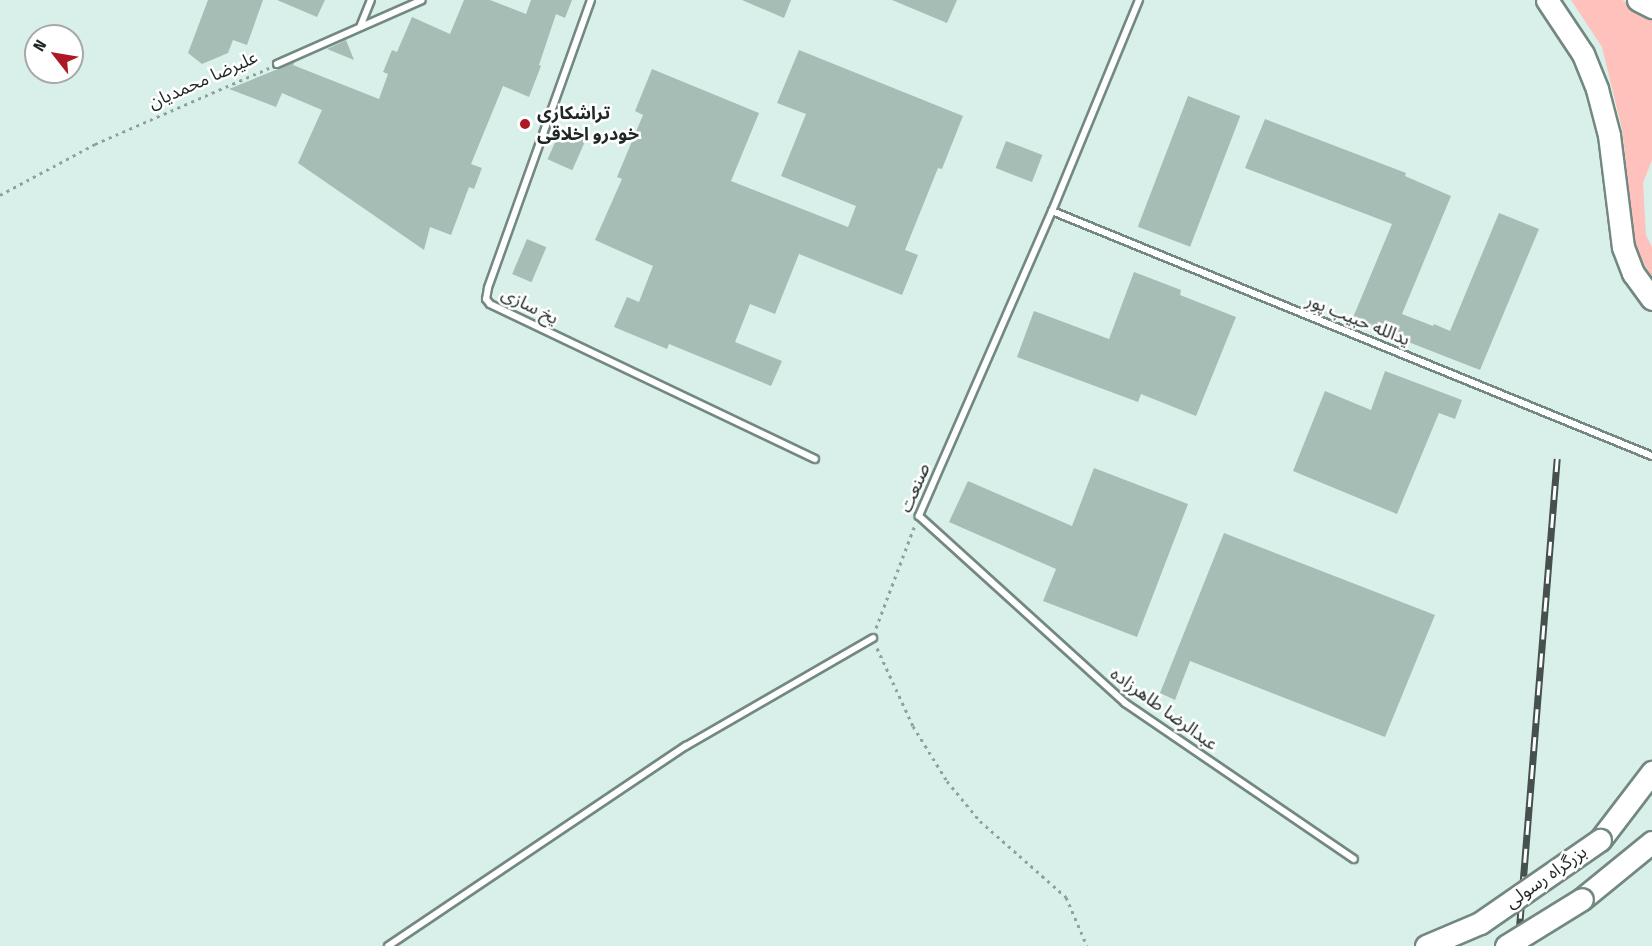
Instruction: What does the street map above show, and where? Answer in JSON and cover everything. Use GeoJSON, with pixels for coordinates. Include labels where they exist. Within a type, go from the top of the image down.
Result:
{"type":"FeatureCollection","features":[{"type":"Feature","properties":{"kind":"highway"},"geometry":{"type":"LineString","coordinates":[[1547,0],[1583,54],[1597,89],[1609,135],[1623,247],[1633,273],[1652,299]]}},
{"type":"Feature","properties":{"kind":"highway"},"geometry":{"type":"LineString","coordinates":[[1638,0],[1652,7]]}},
{"type":"Feature","properties":{"kind":"highway"},"geometry":{"type":"LineString","coordinates":[[1600,840],[1652,772]]}},
{"type":"Feature","properties":{"kind":"highway","name":"بزرگراه رسولی"},"geometry":{"type":"LineString","coordinates":[[1426,946],[1480,923],[1600,840],[1652,789]]}},
{"type":"Feature","properties":{"kind":"highway","name":"بزرگراه رسولی"},"geometry":{"type":"LineString","coordinates":[[1506,946],[1582,899],[1652,842]]}},
{"type":"Feature","properties":{"kind":"lane"},"geometry":{"type":"LineString","coordinates":[[360,28],[371,0]]}},
{"type":"Feature","properties":{"kind":"lane","name":"علیرضا محمدیان"},"geometry":{"type":"LineString","coordinates":[[277,64],[422,0]]}},
{"type":"Feature","properties":{"kind":"lane","name":"یخ سازی"},"geometry":{"type":"LineString","coordinates":[[591,0],[486,299],[490,304],[814,459]]}},
{"type":"Feature","properties":{"kind":"lane","name":"صنعت"},"geometry":{"type":"LineString","coordinates":[[919,516],[1052,211],[1139,0]]}},
{"type":"Feature","properties":{"kind":"lane","name":"یدالله حبیب پور"},"geometry":{"type":"LineString","coordinates":[[1052,211],[1652,456]]}},
{"type":"Feature","properties":{"kind":"lane","name":"عبدالرضا طاهرزاده"},"geometry":{"type":"LineString","coordinates":[[919,516],[1125,703],[1354,859]]}},
{"type":"Feature","properties":{"kind":"lane"},"geometry":{"type":"LineString","coordinates":[[388,946],[686,746],[873,638]]}},
{"type":"Feature","properties":{"kind":"path","name":"علیرضا محمدیان"},"geometry":{"type":"LineString","coordinates":[[0,195],[95,144],[277,64]]}},
{"type":"Feature","properties":{"kind":"path","name":"صنعت"},"geometry":{"type":"LineString","coordinates":[[873,638],[919,516]]}},
{"type":"Feature","properties":{"kind":"path"},"geometry":{"type":"LineString","coordinates":[[873,638],[913,726],[946,781],[980,821],[1066,897],[1087,946]]}},
{"type":"Feature","properties":{"kind":"shaded area"},"geometry":{"type":"Polygon","coordinates":[[[1571,0],[1622,0],[1652,15],[1652,160],[1643,183],[1646,235],[1652,247],[1652,277],[1636,251],[1622,129],[1602,47],[1571,0]]]}},
{"type":"Feature","properties":{"kind":"building"},"geometry":{"type":"Polygon","coordinates":[[[208,0],[263,0],[247,45],[233,40],[228,53],[202,64],[188,53],[208,0]]]}},
{"type":"Feature","properties":{"kind":"building"},"geometry":{"type":"Polygon","coordinates":[[[277,0],[325,0],[317,17],[277,0]]]}},
{"type":"Feature","properties":{"kind":"building"},"geometry":{"type":"Polygon","coordinates":[[[464,0],[490,0],[526,14],[531,0],[572,0],[565,18],[556,14],[539,65],[541,66],[529,97],[503,86],[471,164],[482,168],[474,189],[469,187],[451,235],[430,227],[424,250],[298,163],[322,110],[282,93],[276,107],[229,89],[295,62],[293,65],[379,99],[388,74],[383,72],[392,50],[397,52],[412,17],[450,34],[464,0]]]}},
{"type":"Feature","properties":{"kind":"building"},"geometry":{"type":"Polygon","coordinates":[[[742,0],[791,0],[784,18],[742,0]]]}},
{"type":"Feature","properties":{"kind":"building"},"geometry":{"type":"Polygon","coordinates":[[[892,0],[957,0],[947,23],[892,0]]]}},
{"type":"Feature","properties":{"kind":"building"},"geometry":{"type":"Polygon","coordinates":[[[346,40],[354,60],[327,49],[346,40]]]}},
{"type":"Feature","properties":{"kind":"building"},"geometry":{"type":"Polygon","coordinates":[[[799,50],[963,116],[942,169],[938,168],[905,250],[918,255],[902,295],[799,254],[775,314],[750,304],[735,342],[782,361],[771,386],[669,344],[667,349],[614,327],[627,297],[639,302],[653,266],[595,240],[622,179],[617,177],[643,115],[635,111],[652,69],[759,113],[731,181],[848,227],[856,206],[781,176],[806,114],[777,103],[799,50]]]}},
{"type":"Feature","properties":{"kind":"building"},"geometry":{"type":"Polygon","coordinates":[[[1188,96],[1240,116],[1190,247],[1138,227],[1188,96]]]}},
{"type":"Feature","properties":{"kind":"building"},"geometry":{"type":"Polygon","coordinates":[[[1265,119],[1406,173],[1405,176],[1451,196],[1402,314],[1450,331],[1499,213],[1539,229],[1480,370],[1352,320],[1392,224],[1245,168],[1265,119]]]}},
{"type":"Feature","properties":{"kind":"building"},"geometry":{"type":"Polygon","coordinates":[[[561,129],[586,140],[572,170],[548,159],[561,129]]]}},
{"type":"Feature","properties":{"kind":"building"},"geometry":{"type":"Polygon","coordinates":[[[1006,141],[1042,155],[1032,182],[996,168],[1006,141]]]}},
{"type":"Feature","properties":{"kind":"building"},"geometry":{"type":"Polygon","coordinates":[[[527,239],[546,247],[531,282],[512,274],[527,239]]]}},
{"type":"Feature","properties":{"kind":"building"},"geometry":{"type":"Polygon","coordinates":[[[1134,272],[1181,290],[1180,295],[1236,317],[1196,416],[1141,394],[1138,402],[1017,357],[1034,311],[1109,339],[1134,272]]]}},
{"type":"Feature","properties":{"kind":"building"},"geometry":{"type":"Polygon","coordinates":[[[1385,371],[1462,400],[1455,419],[1439,413],[1397,514],[1293,471],[1325,391],[1371,410],[1385,371]]]}},
{"type":"Feature","properties":{"kind":"building"},"geometry":{"type":"Polygon","coordinates":[[[1094,468],[1188,504],[1137,637],[1043,601],[1056,569],[949,522],[968,481],[1072,526],[1094,468]]]}},
{"type":"Feature","properties":{"kind":"building"},"geometry":{"type":"Polygon","coordinates":[[[1224,533],[1435,615],[1385,737],[1190,661],[1175,700],[1160,693],[1224,533]]]}},
{"type":"Feature","properties":{"kind":"railway"},"geometry":{"type":"LineString","coordinates":[[1518,946],[1557,459]]}},
{"type":"Feature","properties":{"kind":"place","name":"تراشکاری خودرو اخلاقی"},"geometry":{"type":"Point","coordinates":[525,124]}}]}
